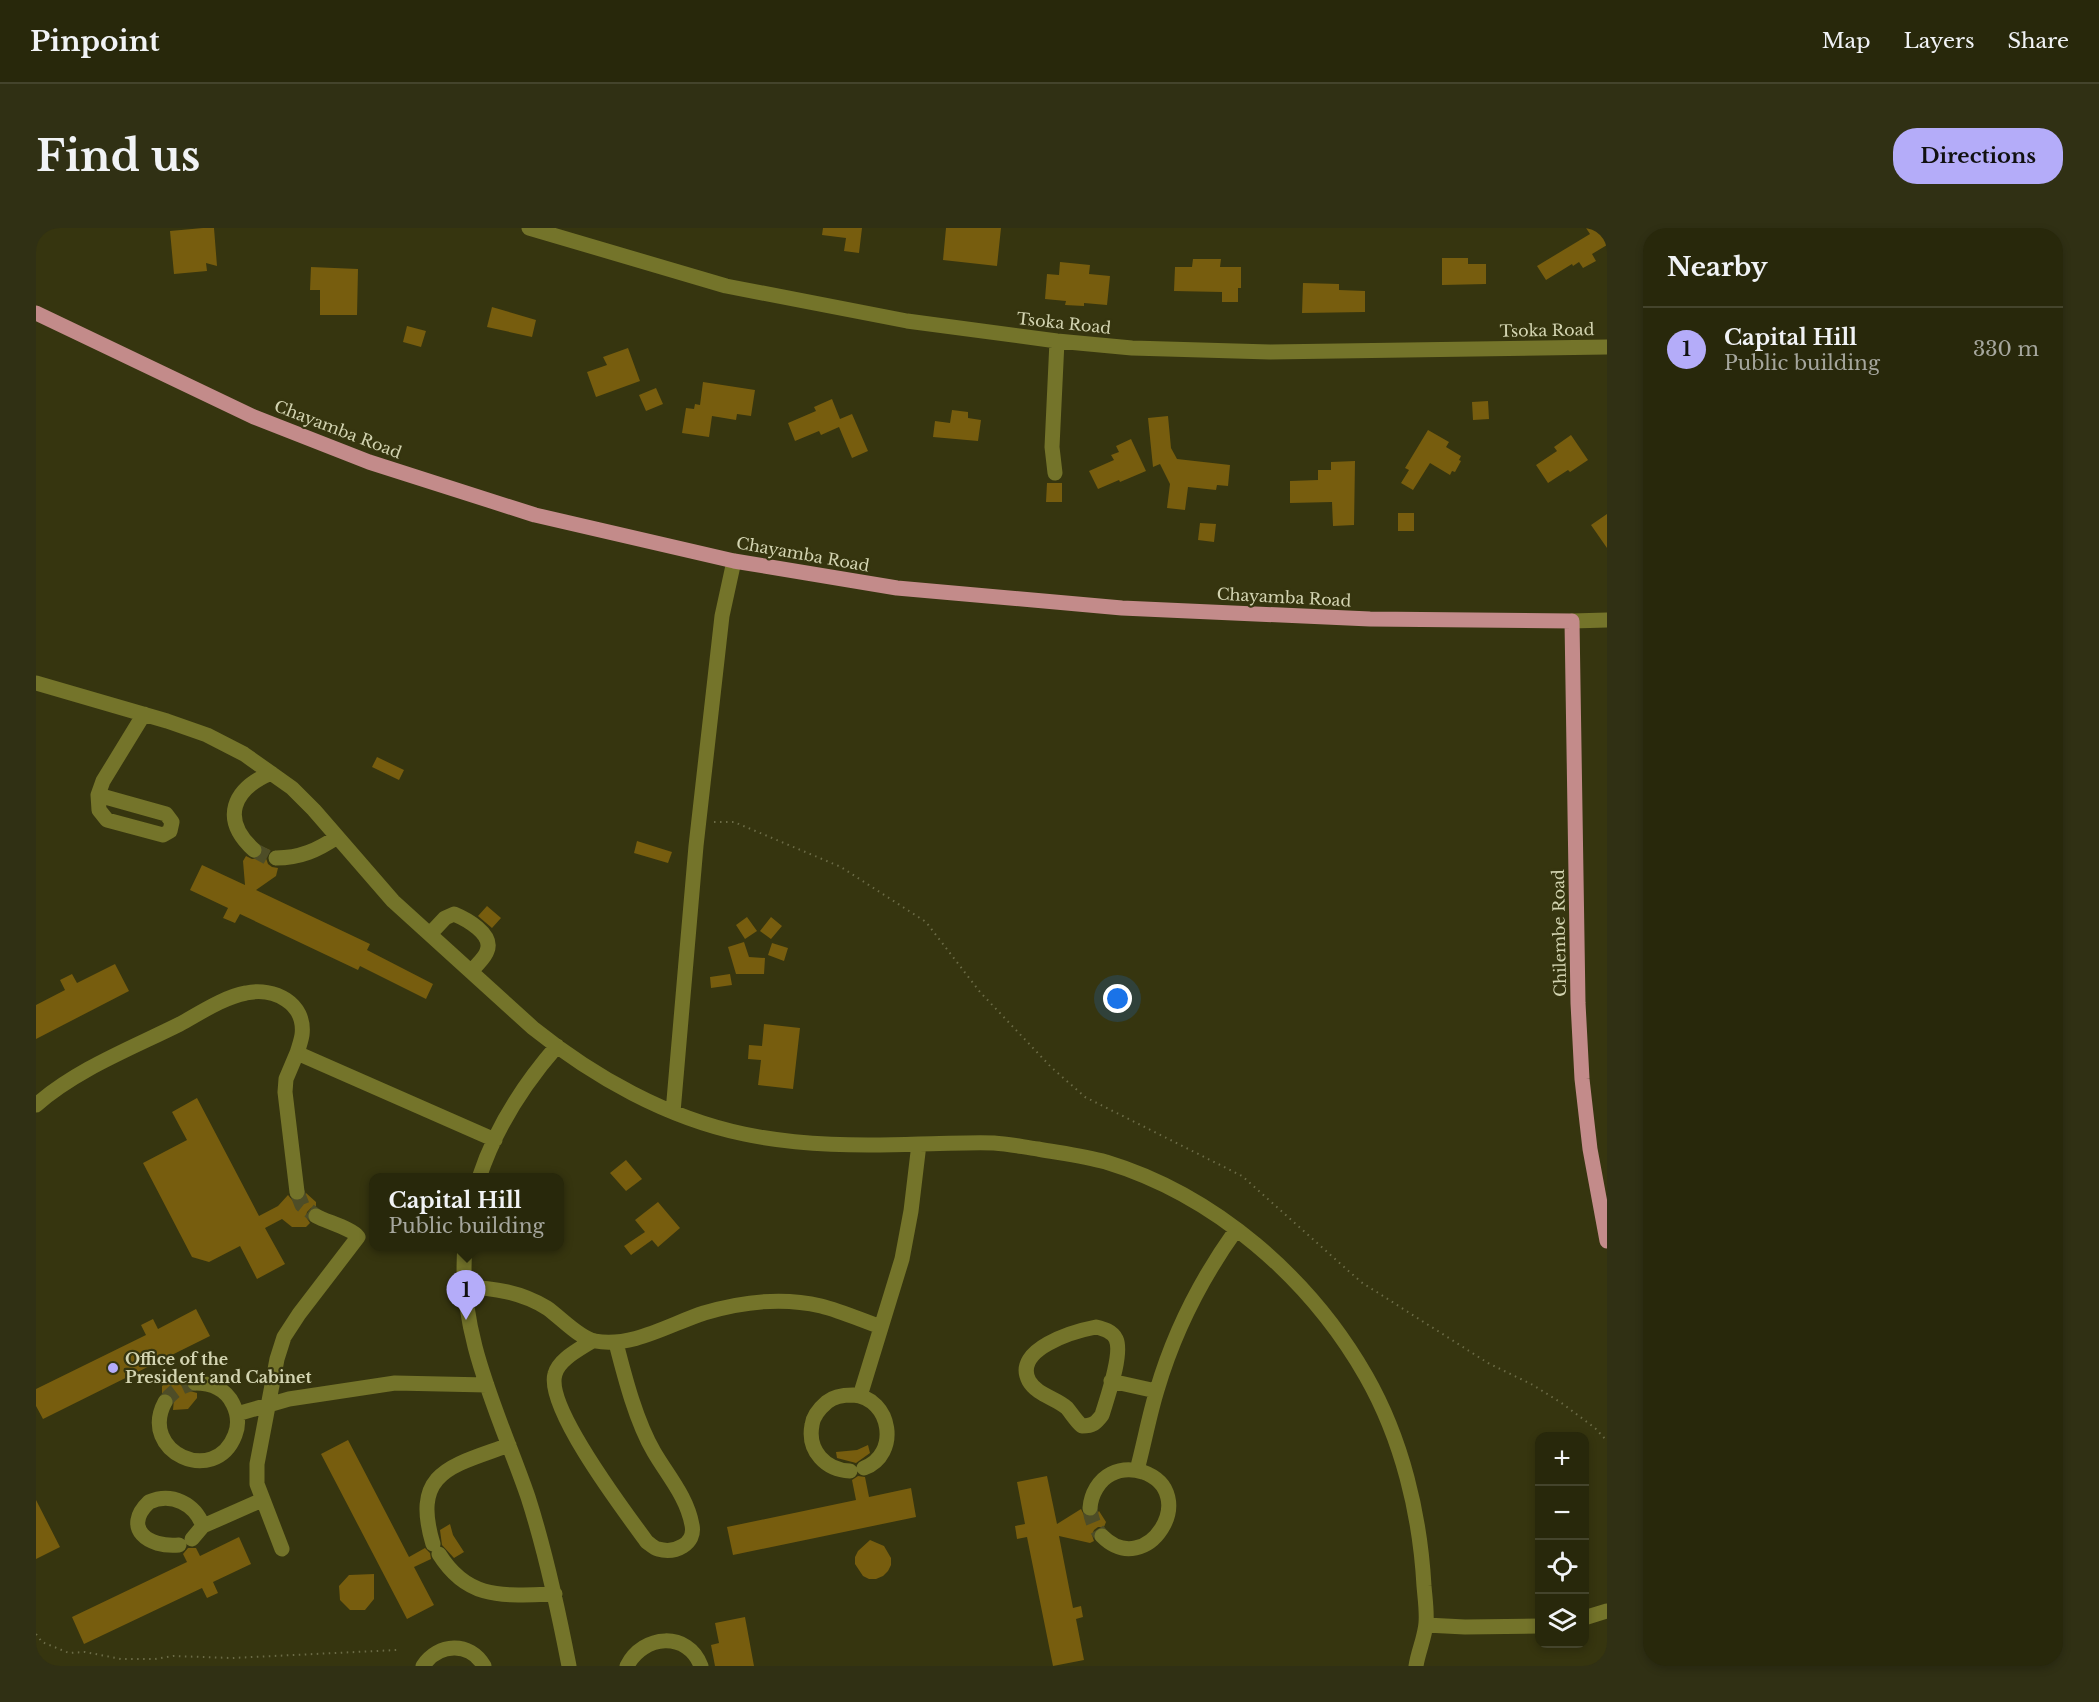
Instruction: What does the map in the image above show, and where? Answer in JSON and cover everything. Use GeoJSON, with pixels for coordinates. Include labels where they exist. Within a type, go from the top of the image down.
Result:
{"type":"FeatureCollection","features":[{"type":"Feature","properties":{"kind":"main road","name":"Chayamba Road"},"geometry":{"type":"LineString","coordinates":[[36,314],[254,417],[369,462],[535,515],[734,561],[897,588],[1122,608],[1370,619],[1572,621]]}},
{"type":"Feature","properties":{"kind":"main road","name":"Chilembe Road"},"geometry":{"type":"LineString","coordinates":[[1572,621],[1578,1003],[1582,1079],[1590,1149],[1607,1241]]}},
{"type":"Feature","properties":{"kind":"street","name":"Tsoka Road"},"geometry":{"type":"LineString","coordinates":[[529,228],[726,286],[907,321],[1057,341],[1132,348],[1270,352],[1607,347]]}},
{"type":"Feature","properties":{"kind":"street"},"geometry":{"type":"LineString","coordinates":[[1055,473],[1052,447],[1057,341]]}},
{"type":"Feature","properties":{"kind":"street"},"geometry":{"type":"LineString","coordinates":[[673,1112],[699,822],[722,616],[734,561]]}},
{"type":"Feature","properties":{"kind":"street","name":"Chayamba Road"},"geometry":{"type":"LineString","coordinates":[[1572,621],[1607,620]]}},
{"type":"Feature","properties":{"kind":"street"},"geometry":{"type":"LineString","coordinates":[[36,682],[207,735],[226,744],[271,773],[292,788],[393,900],[533,1028],[557,1046],[638,1096],[673,1112],[703,1124],[747,1135],[771,1138],[855,1144],[997,1143],[1105,1162],[1153,1180],[1201,1206],[1236,1230],[1271,1256],[1306,1291],[1334,1325],[1375,1391],[1391,1429],[1415,1513],[1423,1564],[1426,1625],[1416,1666]]}},
{"type":"Feature","properties":{"kind":"street"},"geometry":{"type":"LineString","coordinates":[[98,795],[103,781],[144,714]]}},
{"type":"Feature","properties":{"kind":"street"},"geometry":{"type":"LineString","coordinates":[[254,849],[237,829],[234,823],[234,812],[239,798],[248,786],[271,773]]}},
{"type":"Feature","properties":{"kind":"street"},"geometry":{"type":"LineString","coordinates":[[276,858],[309,853],[337,837]]}},
{"type":"Feature","properties":{"kind":"street"},"geometry":{"type":"LineString","coordinates":[[430,934],[445,918],[454,914],[466,919],[482,933],[488,942],[487,952],[472,971]]}},
{"type":"Feature","properties":{"kind":"street"},"geometry":{"type":"LineString","coordinates":[[36,1105],[80,1074],[218,1004],[245,993],[262,991],[278,994],[289,1000],[300,1018],[302,1027],[302,1037],[286,1079],[285,1092],[297,1192]]}},
{"type":"Feature","properties":{"kind":"street"},"geometry":{"type":"LineString","coordinates":[[481,1173],[515,1101],[535,1071],[557,1046]]}},
{"type":"Feature","properties":{"kind":"street"},"geometry":{"type":"LineString","coordinates":[[297,1053],[495,1140]]}},
{"type":"Feature","properties":{"kind":"street"},"geometry":{"type":"LineString","coordinates":[[860,1396],[902,1259],[911,1211],[919,1144]]}},
{"type":"Feature","properties":{"kind":"street"},"geometry":{"type":"LineString","coordinates":[[282,1549],[257,1484],[257,1464],[277,1359],[284,1337],[299,1314],[358,1237],[352,1231],[316,1215]]}},
{"type":"Feature","properties":{"kind":"street"},"geometry":{"type":"LineString","coordinates":[[1137,1470],[1156,1391],[1178,1329],[1217,1257],[1236,1230]]}},
{"type":"Feature","properties":{"kind":"street"},"geometry":{"type":"LineString","coordinates":[[465,1251],[464,1287],[468,1316],[487,1385],[528,1497],[555,1594],[569,1666]]}},
{"type":"Feature","properties":{"kind":"street"},"geometry":{"type":"LineString","coordinates":[[464,1287],[508,1291],[529,1299],[547,1308],[592,1341],[616,1343],[705,1313],[745,1304],[789,1302],[821,1306],[881,1327]]}},
{"type":"Feature","properties":{"kind":"street"},"geometry":{"type":"LineString","coordinates":[[1096,1327],[1108,1330],[1116,1339],[1119,1351],[1111,1381],[1102,1415],[1096,1423],[1082,1426],[1066,1408],[1039,1391],[1030,1382],[1026,1371],[1028,1361],[1043,1346],[1084,1329],[1096,1327]]}},
{"type":"Feature","properties":{"kind":"street"},"geometry":{"type":"LineString","coordinates":[[592,1341],[565,1359],[555,1372],[554,1384],[557,1400],[584,1450],[647,1542],[657,1549],[670,1551],[684,1546],[692,1538],[693,1527],[681,1495],[653,1451],[627,1385],[616,1343]]}},
{"type":"Feature","properties":{"kind":"street"},"geometry":{"type":"LineString","coordinates":[[1111,1381],[1156,1391]]}},
{"type":"Feature","properties":{"kind":"street"},"geometry":{"type":"LineString","coordinates":[[165,1402],[160,1415],[161,1435],[172,1451],[189,1460],[209,1460],[226,1450],[236,1433],[237,1414],[229,1396],[213,1385],[195,1383]]}},
{"type":"Feature","properties":{"kind":"street"},"geometry":{"type":"LineString","coordinates":[[237,1414],[270,1403],[395,1383],[487,1385]]}},
{"type":"Feature","properties":{"kind":"street"},"geometry":{"type":"LineString","coordinates":[[844,1395],[860,1396],[873,1402],[883,1414],[888,1428],[887,1443],[880,1457],[857,1470],[839,1471],[825,1464],[816,1452],[811,1438],[812,1423],[819,1410],[830,1400],[844,1395]]}},
{"type":"Feature","properties":{"kind":"street"},"geometry":{"type":"LineString","coordinates":[[508,1445],[458,1464],[435,1479],[429,1490],[427,1519],[436,1549],[455,1576],[482,1592],[498,1595],[555,1594]]}},
{"type":"Feature","properties":{"kind":"street"},"geometry":{"type":"LineString","coordinates":[[1090,1508],[1094,1492],[1101,1481],[1118,1471],[1137,1470],[1149,1474],[1166,1494],[1169,1507],[1167,1520],[1162,1531],[1152,1541],[1128,1548],[1115,1546],[1101,1536]]}},
{"type":"Feature","properties":{"kind":"street"},"geometry":{"type":"LineString","coordinates":[[202,1526],[199,1516],[187,1504],[165,1498],[149,1502],[139,1515],[140,1531],[151,1543],[159,1545],[185,1542],[202,1526],[262,1500]]}},
{"type":"Feature","properties":{"kind":"street"},"geometry":{"type":"LineString","coordinates":[[1589,1616],[1607,1611]]}},
{"type":"Feature","properties":{"kind":"street"},"geometry":{"type":"LineString","coordinates":[[1426,1625],[1535,1626]]}},
{"type":"Feature","properties":{"kind":"street"},"geometry":{"type":"LineString","coordinates":[[627,1666],[634,1653],[656,1641],[681,1644],[692,1651],[701,1666]]}},
{"type":"Feature","properties":{"kind":"street"},"geometry":{"type":"LineString","coordinates":[[423,1666],[434,1654],[451,1648],[469,1651],[477,1656],[484,1666]]}},
{"type":"Feature","properties":{"kind":"path"},"geometry":{"type":"LineString","coordinates":[[699,822],[735,822],[841,867],[926,922],[980,992],[1051,1067],[1085,1097],[1242,1176],[1361,1282],[1488,1363],[1533,1385],[1563,1404],[1607,1441]]}},
{"type":"Feature","properties":{"kind":"path"},"geometry":{"type":"LineString","coordinates":[[36,1634],[42,1642],[69,1653],[85,1652],[121,1659],[155,1659],[173,1656],[232,1658],[397,1650]]}},
{"type":"Feature","properties":{"kind":"building"},"geometry":{"type":"Polygon","coordinates":[[[214,228],[217,266],[206,263],[207,271],[174,274],[170,231],[214,228]]]}},
{"type":"Feature","properties":{"kind":"building"},"geometry":{"type":"Polygon","coordinates":[[[823,228],[862,228],[859,253],[844,251],[846,238],[822,235],[823,228]]]}},
{"type":"Feature","properties":{"kind":"building"},"geometry":{"type":"Polygon","coordinates":[[[946,228],[1001,228],[997,266],[943,260],[946,228]]]}},
{"type":"Feature","properties":{"kind":"building"},"geometry":{"type":"Polygon","coordinates":[[[1586,228],[1607,228],[1607,245],[1592,254],[1596,261],[1583,268],[1579,262],[1573,266],[1572,264],[1546,280],[1537,266],[1590,234],[1586,228]]]}},
{"type":"Feature","properties":{"kind":"building"},"geometry":{"type":"Polygon","coordinates":[[[1442,258],[1468,258],[1468,264],[1486,264],[1486,284],[1442,285],[1442,258]]]}},
{"type":"Feature","properties":{"kind":"building"},"geometry":{"type":"Polygon","coordinates":[[[1193,259],[1221,259],[1220,267],[1241,267],[1238,302],[1222,302],[1222,292],[1174,291],[1175,267],[1192,267],[1193,259]]]}},
{"type":"Feature","properties":{"kind":"building"},"geometry":{"type":"Polygon","coordinates":[[[1060,262],[1090,265],[1089,274],[1110,276],[1107,305],[1084,303],[1084,306],[1065,305],[1066,301],[1045,299],[1047,274],[1059,275],[1060,262]]]}},
{"type":"Feature","properties":{"kind":"building"},"geometry":{"type":"Polygon","coordinates":[[[311,267],[358,269],[357,315],[320,315],[320,290],[310,290],[311,267]]]}},
{"type":"Feature","properties":{"kind":"building"},"geometry":{"type":"Polygon","coordinates":[[[1303,283],[1339,284],[1339,290],[1365,291],[1365,312],[1302,313],[1303,283]]]}},
{"type":"Feature","properties":{"kind":"building"},"geometry":{"type":"Polygon","coordinates":[[[492,307],[536,320],[532,337],[487,327],[492,307]]]}},
{"type":"Feature","properties":{"kind":"building"},"geometry":{"type":"Polygon","coordinates":[[[407,326],[426,331],[421,347],[403,342],[407,326]]]}},
{"type":"Feature","properties":{"kind":"building"},"geometry":{"type":"Polygon","coordinates":[[[628,348],[640,381],[596,397],[587,372],[607,365],[603,357],[628,348]]]}},
{"type":"Feature","properties":{"kind":"building"},"geometry":{"type":"Polygon","coordinates":[[[703,382],[755,390],[751,416],[737,414],[736,420],[712,416],[709,437],[682,433],[686,408],[694,409],[695,404],[700,405],[703,382]]]}},
{"type":"Feature","properties":{"kind":"building"},"geometry":{"type":"Polygon","coordinates":[[[656,388],[663,404],[646,411],[639,395],[656,388]]]}},
{"type":"Feature","properties":{"kind":"building"},"geometry":{"type":"Polygon","coordinates":[[[832,399],[840,419],[852,414],[868,451],[852,458],[839,427],[821,435],[819,431],[795,441],[788,423],[816,411],[814,407],[832,399]]]}},
{"type":"Feature","properties":{"kind":"building"},"geometry":{"type":"Polygon","coordinates":[[[1488,401],[1489,419],[1473,420],[1472,402],[1488,401]]]}},
{"type":"Feature","properties":{"kind":"building"},"geometry":{"type":"Polygon","coordinates":[[[952,410],[968,412],[968,418],[981,420],[978,441],[933,437],[935,421],[950,423],[952,410]]]}},
{"type":"Feature","properties":{"kind":"building"},"geometry":{"type":"Polygon","coordinates":[[[1168,416],[1171,448],[1177,459],[1230,465],[1228,486],[1217,485],[1216,490],[1188,487],[1185,510],[1167,508],[1170,484],[1160,464],[1153,467],[1148,418],[1168,416]]]}},
{"type":"Feature","properties":{"kind":"building"},"geometry":{"type":"Polygon","coordinates":[[[1428,430],[1449,442],[1446,447],[1461,456],[1459,460],[1461,461],[1455,472],[1452,471],[1450,475],[1430,463],[1413,490],[1401,483],[1409,470],[1405,468],[1428,430]]]}},
{"type":"Feature","properties":{"kind":"building"},"geometry":{"type":"Polygon","coordinates":[[[1571,435],[1588,460],[1548,483],[1536,465],[1557,451],[1554,447],[1571,435]]]}},
{"type":"Feature","properties":{"kind":"building"},"geometry":{"type":"Polygon","coordinates":[[[1131,439],[1146,471],[1098,489],[1089,471],[1114,460],[1111,455],[1119,452],[1116,446],[1131,439]]]}},
{"type":"Feature","properties":{"kind":"building"},"geometry":{"type":"Polygon","coordinates":[[[1355,461],[1354,525],[1333,526],[1332,502],[1290,503],[1290,481],[1318,480],[1318,470],[1331,470],[1331,462],[1355,461]]]}},
{"type":"Feature","properties":{"kind":"building"},"geometry":{"type":"Polygon","coordinates":[[[1047,483],[1062,483],[1062,502],[1046,502],[1047,483]]]}},
{"type":"Feature","properties":{"kind":"building"},"geometry":{"type":"Polygon","coordinates":[[[1398,513],[1414,513],[1414,531],[1398,531],[1398,513]]]}},
{"type":"Feature","properties":{"kind":"building"},"geometry":{"type":"Polygon","coordinates":[[[1607,514],[1607,548],[1591,525],[1607,514]]]}},
{"type":"Feature","properties":{"kind":"building"},"geometry":{"type":"Polygon","coordinates":[[[1200,523],[1216,524],[1214,542],[1198,540],[1200,523]]]}},
{"type":"Feature","properties":{"kind":"building"},"geometry":{"type":"Polygon","coordinates":[[[377,757],[404,770],[399,780],[372,767],[377,757]]]}},
{"type":"Feature","properties":{"kind":"building"},"geometry":{"type":"Polygon","coordinates":[[[637,841],[672,852],[668,863],[634,853],[637,841]]]}},
{"type":"Feature","properties":{"kind":"building"},"geometry":{"type":"Polygon","coordinates":[[[263,847],[270,850],[266,858],[268,864],[278,868],[276,876],[256,890],[370,944],[367,950],[433,984],[426,999],[360,966],[358,970],[240,914],[235,923],[223,918],[228,908],[190,890],[202,865],[245,885],[243,861],[246,856],[252,859],[260,858],[263,847]]]}},
{"type":"Feature","properties":{"kind":"building"},"geometry":{"type":"Polygon","coordinates":[[[487,906],[501,918],[492,928],[478,916],[487,906]]]}},
{"type":"Feature","properties":{"kind":"building"},"geometry":{"type":"Polygon","coordinates":[[[747,917],[757,931],[745,939],[736,925],[747,917]]]}},
{"type":"Feature","properties":{"kind":"building"},"geometry":{"type":"Polygon","coordinates":[[[771,917],[782,926],[771,939],[760,931],[771,917]]]}},
{"type":"Feature","properties":{"kind":"building"},"geometry":{"type":"Polygon","coordinates":[[[744,942],[749,957],[765,958],[764,974],[736,974],[728,947],[744,942]]]}},
{"type":"Feature","properties":{"kind":"building"},"geometry":{"type":"Polygon","coordinates":[[[772,943],[788,948],[784,961],[768,955],[772,943]]]}},
{"type":"Feature","properties":{"kind":"building"},"geometry":{"type":"Polygon","coordinates":[[[115,964],[129,991],[36,1039],[36,1005],[65,990],[60,980],[72,974],[77,983],[115,964]]]}},
{"type":"Feature","properties":{"kind":"building"},"geometry":{"type":"Polygon","coordinates":[[[730,974],[732,985],[711,988],[710,977],[730,974]]]}},
{"type":"Feature","properties":{"kind":"building"},"geometry":{"type":"Polygon","coordinates":[[[764,1024],[800,1028],[793,1089],[758,1085],[761,1060],[748,1059],[749,1045],[762,1046],[764,1024]]]}},
{"type":"Feature","properties":{"kind":"building"},"geometry":{"type":"Polygon","coordinates":[[[197,1098],[259,1216],[278,1206],[288,1195],[293,1201],[298,1202],[306,1193],[316,1202],[316,1206],[307,1212],[306,1217],[310,1223],[306,1227],[292,1227],[282,1219],[265,1228],[285,1264],[257,1279],[240,1246],[209,1262],[192,1257],[143,1163],[187,1140],[172,1112],[197,1098]]]}},
{"type":"Feature","properties":{"kind":"building"},"geometry":{"type":"Polygon","coordinates":[[[626,1160],[642,1179],[626,1191],[610,1173],[626,1160]]]}},
{"type":"Feature","properties":{"kind":"building"},"geometry":{"type":"Polygon","coordinates":[[[658,1202],[680,1228],[658,1247],[652,1240],[631,1255],[624,1246],[645,1232],[635,1220],[658,1202]]]}},
{"type":"Feature","properties":{"kind":"building","name":"Office of the President and Cabinet"},"geometry":{"type":"Polygon","coordinates":[[[196,1309],[210,1336],[43,1419],[36,1406],[36,1389],[146,1335],[141,1325],[153,1319],[158,1329],[196,1309]]]}},
{"type":"Feature","properties":{"kind":"building"},"geometry":{"type":"Polygon","coordinates":[[[186,1375],[188,1377],[185,1382],[186,1387],[197,1393],[197,1398],[188,1409],[173,1410],[174,1399],[168,1393],[162,1393],[162,1386],[172,1376],[186,1375]]]}},
{"type":"Feature","properties":{"kind":"building"},"geometry":{"type":"Polygon","coordinates":[[[348,1440],[409,1557],[425,1548],[430,1553],[431,1559],[414,1567],[434,1605],[407,1619],[321,1454],[348,1440]]]}},
{"type":"Feature","properties":{"kind":"building"},"geometry":{"type":"Polygon","coordinates":[[[868,1445],[870,1453],[856,1463],[837,1458],[836,1452],[857,1450],[868,1445]]]}},
{"type":"Feature","properties":{"kind":"building"},"geometry":{"type":"Polygon","coordinates":[[[858,1476],[865,1477],[869,1497],[911,1488],[916,1517],[733,1555],[727,1527],[856,1500],[852,1480],[858,1476]]]}},
{"type":"Feature","properties":{"kind":"building"},"geometry":{"type":"Polygon","coordinates":[[[1047,1476],[1057,1524],[1081,1509],[1089,1518],[1094,1517],[1099,1511],[1106,1522],[1104,1527],[1094,1530],[1092,1535],[1094,1541],[1090,1543],[1059,1536],[1073,1608],[1081,1606],[1083,1617],[1076,1619],[1084,1660],[1053,1666],[1027,1537],[1017,1539],[1015,1526],[1025,1524],[1017,1482],[1047,1476]]]}},
{"type":"Feature","properties":{"kind":"building"},"geometry":{"type":"Polygon","coordinates":[[[36,1500],[60,1547],[36,1559],[36,1500]]]}},
{"type":"Feature","properties":{"kind":"building"},"geometry":{"type":"Polygon","coordinates":[[[450,1524],[453,1535],[464,1552],[454,1558],[442,1545],[440,1530],[450,1524]]]}},
{"type":"Feature","properties":{"kind":"building"},"geometry":{"type":"Polygon","coordinates":[[[239,1537],[251,1564],[213,1582],[218,1593],[207,1598],[202,1588],[84,1644],[72,1617],[187,1562],[183,1554],[188,1548],[196,1548],[200,1556],[239,1537]]]}},
{"type":"Feature","properties":{"kind":"building"},"geometry":{"type":"Polygon","coordinates":[[[870,1540],[884,1546],[891,1558],[888,1571],[876,1579],[863,1576],[855,1564],[858,1551],[870,1540]]]}},
{"type":"Feature","properties":{"kind":"building"},"geometry":{"type":"Polygon","coordinates":[[[374,1574],[374,1599],[365,1610],[350,1610],[340,1600],[339,1586],[349,1575],[374,1574]]]}},
{"type":"Feature","properties":{"kind":"building"},"geometry":{"type":"Polygon","coordinates":[[[745,1617],[754,1666],[715,1666],[711,1645],[719,1643],[715,1623],[745,1617]]]}},
{"type":"Feature","properties":{"kind":"tunnel"},"geometry":{"type":"LineString","coordinates":[[254,850],[269,858],[276,858]]}},
{"type":"Feature","properties":{"kind":"tunnel"},"geometry":{"type":"LineString","coordinates":[[297,1192],[302,1205],[316,1216]]}},
{"type":"Feature","properties":{"kind":"tunnel"},"geometry":{"type":"LineString","coordinates":[[165,1402],[178,1389],[195,1383]]}},
{"type":"Feature","properties":{"kind":"tunnel"},"geometry":{"type":"LineString","coordinates":[[1090,1508],[1093,1523],[1102,1536]]}},
{"type":"Feature","properties":{"kind":"place","name":"Capital Hill"},"geometry":{"type":"Point","coordinates":[466,1320]}},
{"type":"Feature","properties":{"kind":"place","name":"Office of the President and Cabinet"},"geometry":{"type":"Point","coordinates":[113,1368]}}]}
